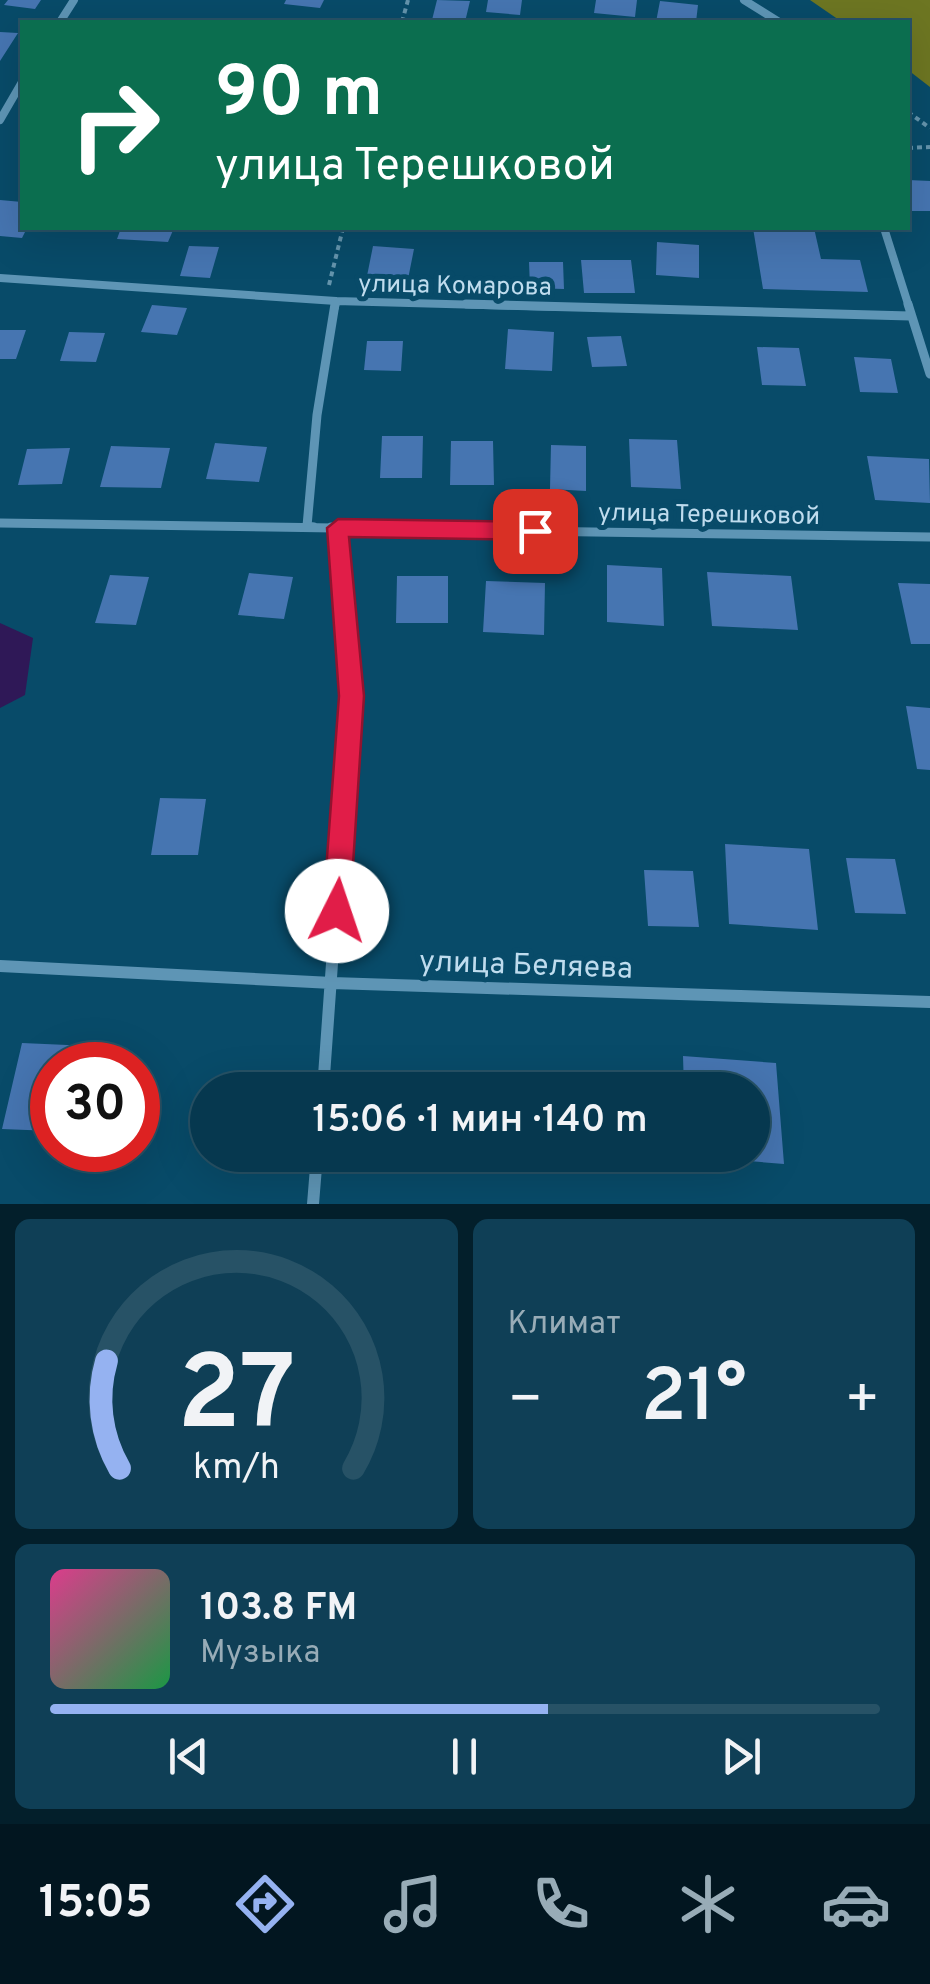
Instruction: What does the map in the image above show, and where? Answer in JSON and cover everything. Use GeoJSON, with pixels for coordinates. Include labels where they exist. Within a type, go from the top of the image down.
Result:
{"type":"FeatureCollection","features":[{"type":"Feature","properties":{"kind":"street"},"geometry":{"type":"LineString","coordinates":[[744,0],[776,20]]}},
{"type":"Feature","properties":{"kind":"street"},"geometry":{"type":"LineString","coordinates":[[0,93],[19,94]]}},
{"type":"Feature","properties":{"kind":"street"},"geometry":{"type":"LineString","coordinates":[[0,120],[19,94]]}},
{"type":"Feature","properties":{"kind":"street"},"geometry":{"type":"LineString","coordinates":[[885,230],[930,374]]}},
{"type":"Feature","properties":{"kind":"street","name":"улица Комарова"},"geometry":{"type":"LineString","coordinates":[[0,278],[331,299],[910,316]]}},
{"type":"Feature","properties":{"kind":"street"},"geometry":{"type":"LineString","coordinates":[[307,526],[331,299]]}},
{"type":"Feature","properties":{"kind":"street","name":"улица Терешковой"},"geometry":{"type":"LineString","coordinates":[[0,523],[930,536]]}},
{"type":"Feature","properties":{"kind":"street"},"geometry":{"type":"LineString","coordinates":[[325,1072],[352,696],[338,528]]}},
{"type":"Feature","properties":{"kind":"street","name":"улица Беляева"},"geometry":{"type":"LineString","coordinates":[[0,966],[332,983],[930,1002]]}},
{"type":"Feature","properties":{"kind":"street"},"geometry":{"type":"LineString","coordinates":[[314,1204],[317,1172]]}},
{"type":"Feature","properties":{"kind":"path"},"geometry":{"type":"LineString","coordinates":[[331,299],[343,230]]}},
{"type":"Feature","properties":{"kind":"green space"},"geometry":{"type":"Polygon","coordinates":[[[810,0],[930,0],[930,87],[910,72],[910,20],[839,20],[810,0]]]}},
{"type":"Feature","properties":{"kind":"shaded area"},"geometry":{"type":"Polygon","coordinates":[[[0,623],[33,638],[25,695],[0,708],[0,623]]]}},
{"type":"Feature","properties":{"kind":"building"},"geometry":{"type":"Polygon","coordinates":[[[8,0],[41,0],[35,9],[4,5],[8,0]]]}},
{"type":"Feature","properties":{"kind":"building"},"geometry":{"type":"Polygon","coordinates":[[[286,0],[324,0],[320,8],[284,4],[286,0]]]}},
{"type":"Feature","properties":{"kind":"building"},"geometry":{"type":"Polygon","coordinates":[[[437,0],[470,1],[465,20],[432,20],[437,0]]]}},
{"type":"Feature","properties":{"kind":"building"},"geometry":{"type":"Polygon","coordinates":[[[488,0],[522,0],[520,15],[486,12],[488,0]]]}},
{"type":"Feature","properties":{"kind":"building"},"geometry":{"type":"Polygon","coordinates":[[[596,0],[637,0],[635,17],[594,13],[596,0]]]}},
{"type":"Feature","properties":{"kind":"building"},"geometry":{"type":"Polygon","coordinates":[[[660,1],[698,5],[696,20],[656,20],[660,1]]]}},
{"type":"Feature","properties":{"kind":"building"},"geometry":{"type":"Polygon","coordinates":[[[0,32],[18,33],[0,61],[0,32]]]}},
{"type":"Feature","properties":{"kind":"building"},"geometry":{"type":"Polygon","coordinates":[[[910,180],[930,181],[930,211],[910,211],[910,180]]]}},
{"type":"Feature","properties":{"kind":"building"},"geometry":{"type":"Polygon","coordinates":[[[0,200],[20,202],[20,230],[26,230],[22,238],[0,236],[0,200]]]}},
{"type":"Feature","properties":{"kind":"building"},"geometry":{"type":"Polygon","coordinates":[[[120,230],[173,230],[168,242],[117,239],[120,230]]]}},
{"type":"Feature","properties":{"kind":"building"},"geometry":{"type":"Polygon","coordinates":[[[753,230],[814,230],[821,259],[860,260],[868,292],[763,289],[753,230]]]}},
{"type":"Feature","properties":{"kind":"building"},"geometry":{"type":"Polygon","coordinates":[[[657,242],[699,245],[699,278],[656,275],[657,242]]]}},
{"type":"Feature","properties":{"kind":"building"},"geometry":{"type":"Polygon","coordinates":[[[189,246],[219,247],[210,278],[180,276],[189,246]]]}},
{"type":"Feature","properties":{"kind":"building"},"geometry":{"type":"Polygon","coordinates":[[[373,246],[414,249],[408,279],[367,276],[373,246]]]}},
{"type":"Feature","properties":{"kind":"building"},"geometry":{"type":"Polygon","coordinates":[[[581,260],[631,260],[635,293],[584,293],[581,260]]]}},
{"type":"Feature","properties":{"kind":"building"},"geometry":{"type":"Polygon","coordinates":[[[529,262],[563,262],[564,289],[530,288],[529,262]]]}},
{"type":"Feature","properties":{"kind":"building"},"geometry":{"type":"Polygon","coordinates":[[[152,305],[187,308],[177,335],[141,332],[152,305]]]}},
{"type":"Feature","properties":{"kind":"building"},"geometry":{"type":"Polygon","coordinates":[[[508,329],[554,332],[552,371],[505,369],[508,329]]]}},
{"type":"Feature","properties":{"kind":"building"},"geometry":{"type":"Polygon","coordinates":[[[0,330],[26,330],[16,359],[0,359],[0,330]]]}},
{"type":"Feature","properties":{"kind":"building"},"geometry":{"type":"Polygon","coordinates":[[[69,332],[105,333],[96,362],[60,361],[69,332]]]}},
{"type":"Feature","properties":{"kind":"building"},"geometry":{"type":"Polygon","coordinates":[[[621,336],[627,366],[592,367],[587,337],[621,336]]]}},
{"type":"Feature","properties":{"kind":"building"},"geometry":{"type":"Polygon","coordinates":[[[367,341],[403,341],[401,371],[364,370],[367,341]]]}},
{"type":"Feature","properties":{"kind":"building"},"geometry":{"type":"Polygon","coordinates":[[[757,347],[799,348],[806,386],[762,385],[757,347]]]}},
{"type":"Feature","properties":{"kind":"building"},"geometry":{"type":"Polygon","coordinates":[[[854,357],[891,359],[898,393],[860,392],[854,357]]]}},
{"type":"Feature","properties":{"kind":"building"},"geometry":{"type":"Polygon","coordinates":[[[382,436],[423,436],[422,478],[380,478],[382,436]]]}},
{"type":"Feature","properties":{"kind":"building"},"geometry":{"type":"Polygon","coordinates":[[[629,439],[677,440],[681,489],[631,487],[629,439]]]}},
{"type":"Feature","properties":{"kind":"building"},"geometry":{"type":"Polygon","coordinates":[[[451,441],[493,441],[494,485],[450,485],[451,441]]]}},
{"type":"Feature","properties":{"kind":"building"},"geometry":{"type":"Polygon","coordinates":[[[215,443],[267,447],[259,482],[206,479],[215,443]]]}},
{"type":"Feature","properties":{"kind":"building"},"geometry":{"type":"Polygon","coordinates":[[[551,445],[586,446],[586,491],[550,489],[551,445]]]}},
{"type":"Feature","properties":{"kind":"building"},"geometry":{"type":"Polygon","coordinates":[[[111,446],[170,448],[161,488],[100,487],[111,446]]]}},
{"type":"Feature","properties":{"kind":"building"},"geometry":{"type":"Polygon","coordinates":[[[70,448],[62,484],[18,485],[27,449],[70,448]]]}},
{"type":"Feature","properties":{"kind":"building"},"geometry":{"type":"Polygon","coordinates":[[[867,456],[929,459],[930,503],[875,500],[867,456]]]}},
{"type":"Feature","properties":{"kind":"building"},"geometry":{"type":"Polygon","coordinates":[[[607,565],[662,568],[664,626],[607,622],[607,565]]]}},
{"type":"Feature","properties":{"kind":"building"},"geometry":{"type":"Polygon","coordinates":[[[707,572],[791,576],[798,630],[712,626],[707,572]]]}},
{"type":"Feature","properties":{"kind":"building"},"geometry":{"type":"Polygon","coordinates":[[[249,573],[293,577],[284,619],[238,615],[249,573]]]}},
{"type":"Feature","properties":{"kind":"building"},"geometry":{"type":"Polygon","coordinates":[[[110,575],[149,577],[136,625],[95,623],[110,575]]]}},
{"type":"Feature","properties":{"kind":"building"},"geometry":{"type":"Polygon","coordinates":[[[397,576],[448,576],[448,623],[396,623],[397,576]]]}},
{"type":"Feature","properties":{"kind":"building"},"geometry":{"type":"Polygon","coordinates":[[[486,581],[545,583],[544,635],[483,632],[486,581]]]}},
{"type":"Feature","properties":{"kind":"building"},"geometry":{"type":"Polygon","coordinates":[[[898,583],[930,584],[930,644],[911,644],[898,583]]]}},
{"type":"Feature","properties":{"kind":"building"},"geometry":{"type":"Polygon","coordinates":[[[906,706],[930,708],[930,770],[917,769],[906,706]]]}},
{"type":"Feature","properties":{"kind":"building"},"geometry":{"type":"Polygon","coordinates":[[[160,798],[206,799],[198,855],[151,855],[160,798]]]}},
{"type":"Feature","properties":{"kind":"building"},"geometry":{"type":"Polygon","coordinates":[[[725,844],[809,849],[818,930],[729,924],[725,844]]]}},
{"type":"Feature","properties":{"kind":"building"},"geometry":{"type":"Polygon","coordinates":[[[846,858],[895,859],[906,914],[855,913],[846,858]]]}},
{"type":"Feature","properties":{"kind":"building"},"geometry":{"type":"Polygon","coordinates":[[[644,870],[693,871],[699,927],[648,926],[644,870]]]}},
{"type":"Feature","properties":{"kind":"building"},"geometry":{"type":"Polygon","coordinates":[[[22,1043],[30,1043],[30,1130],[2,1129],[22,1043]]]}},
{"type":"Feature","properties":{"kind":"building"},"geometry":{"type":"Polygon","coordinates":[[[683,1056],[776,1063],[784,1164],[770,1163],[770,1072],[683,1072],[683,1056]]]}},
{"type":"Feature","properties":{"kind":"route"},"geometry":{"type":"LineString","coordinates":[[337,911],[352,696],[338,528],[535,531]]}}]}
